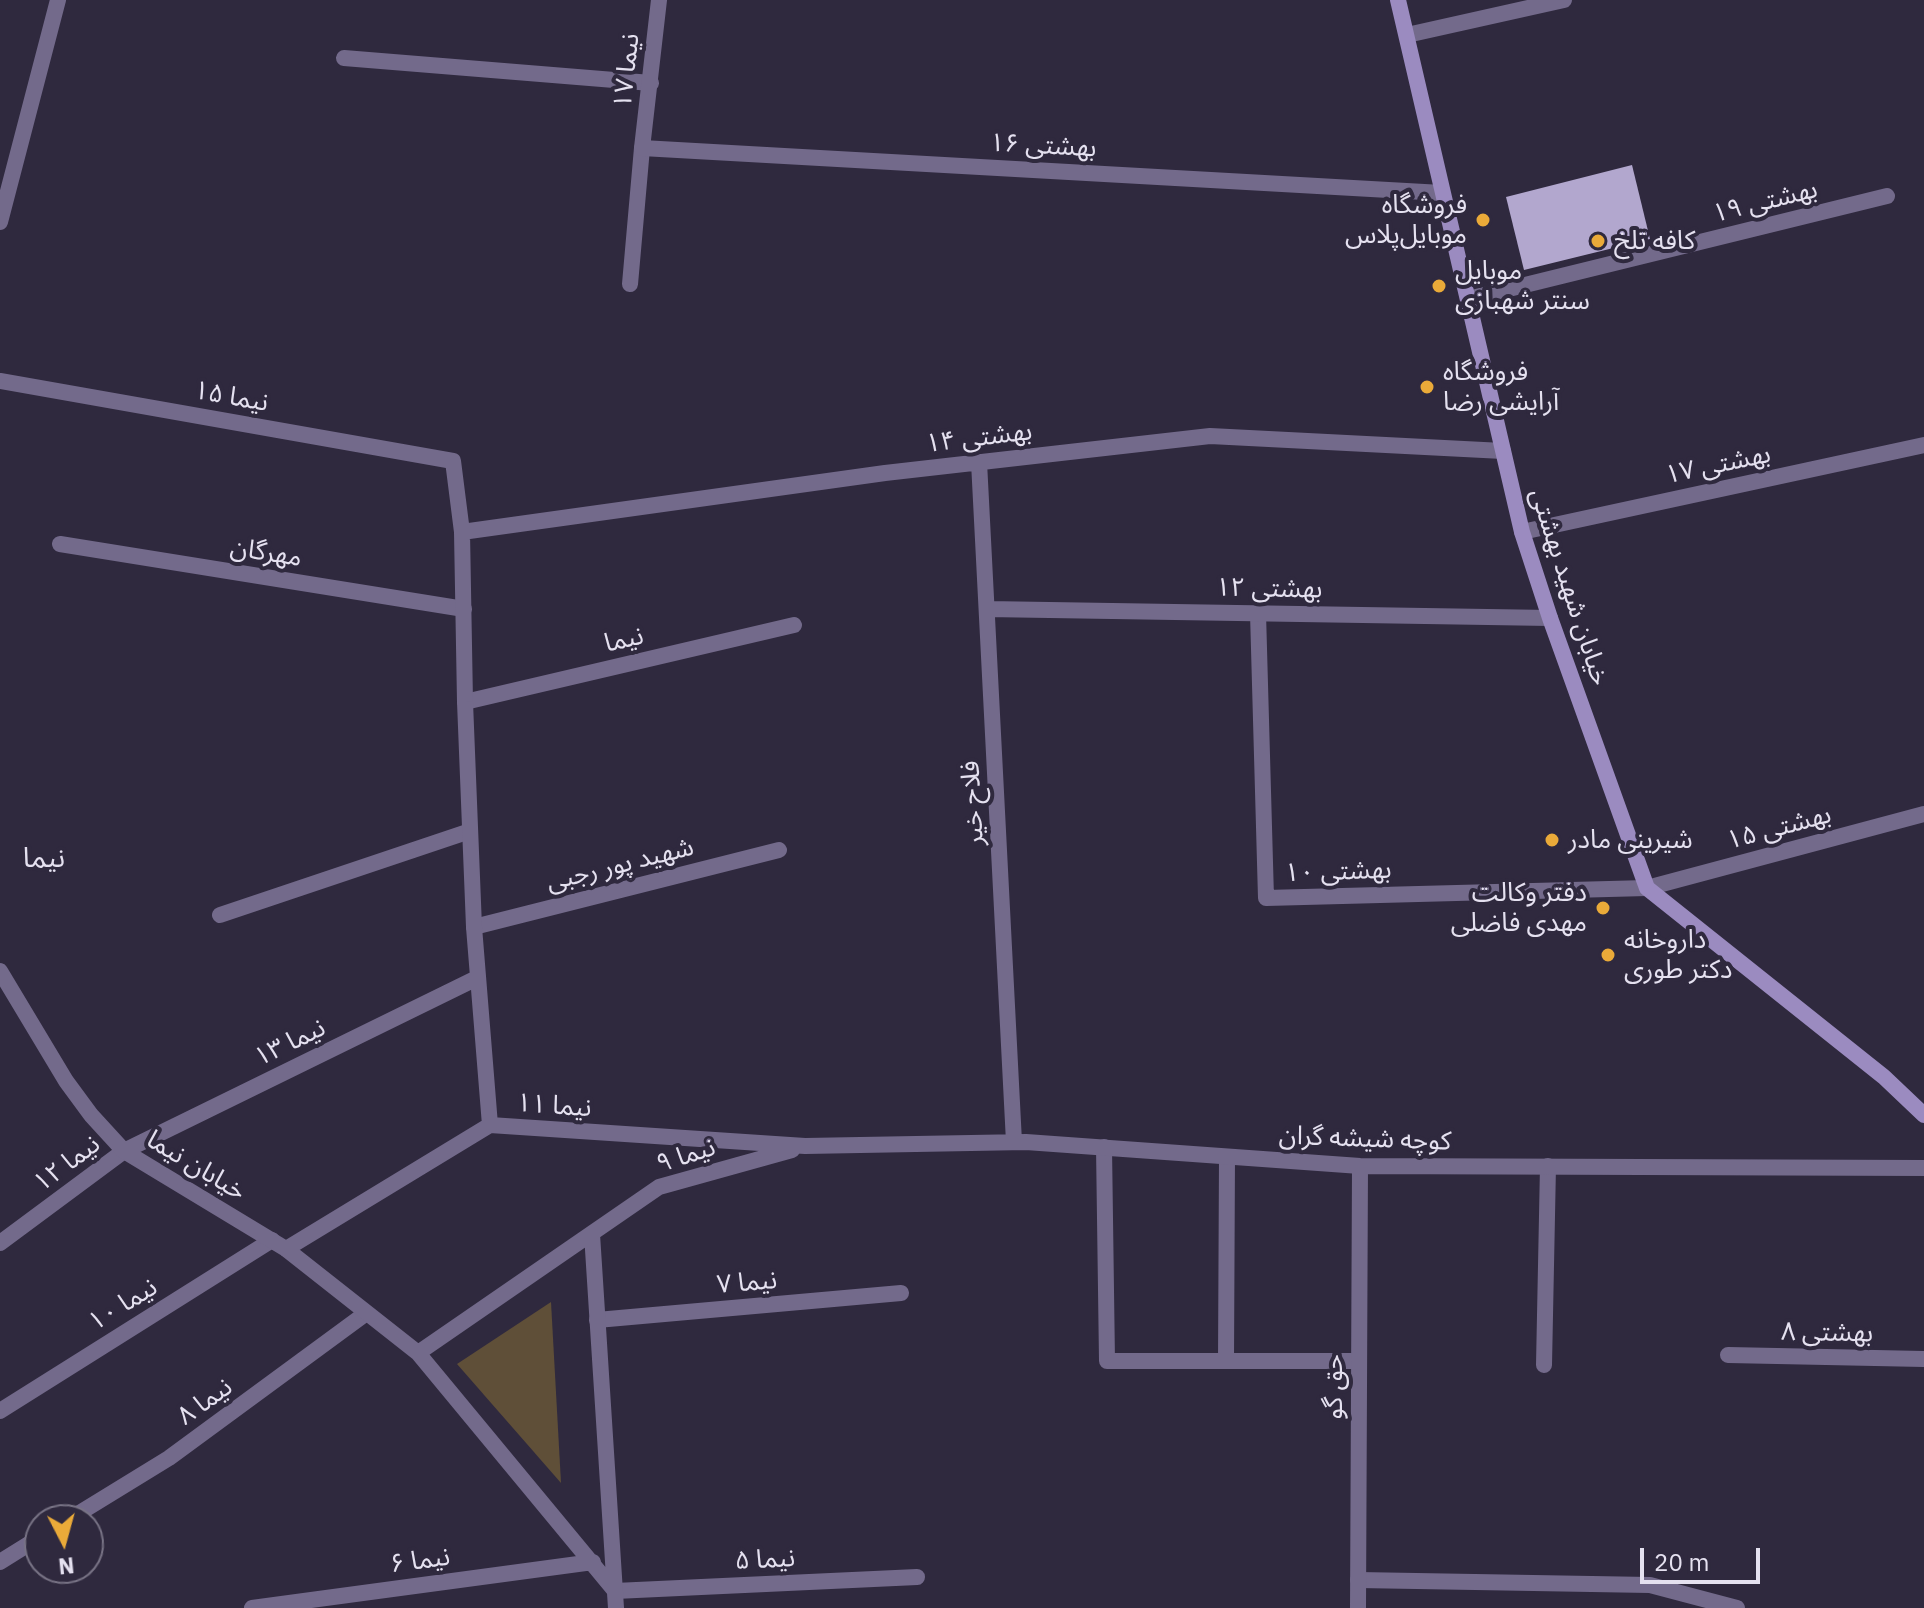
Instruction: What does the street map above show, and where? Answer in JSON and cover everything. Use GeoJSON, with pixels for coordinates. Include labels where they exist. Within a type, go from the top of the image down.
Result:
{"type":"FeatureCollection","features":[{"type":"Feature","properties":{"kind":"main road","name":"خیابان شهید بهشتی"},"geometry":{"type":"LineString","coordinates":[[1398,0],[1522,532],[1647,888]]}},
{"type":"Feature","properties":{"kind":"main road"},"geometry":{"type":"LineString","coordinates":[[1647,888],[1884,1077],[1924,1115]]}},
{"type":"Feature","properties":{"kind":"main road"},"geometry":{"type":"LineString","coordinates":[[1884,1077],[1924,1101]]}},
{"type":"Feature","properties":{"kind":"street"},"geometry":{"type":"LineString","coordinates":[[0,222],[58,0]]}},
{"type":"Feature","properties":{"kind":"street","name":"نیما ۱۷"},"geometry":{"type":"LineString","coordinates":[[630,284],[659,0]]}},
{"type":"Feature","properties":{"kind":"street"},"geometry":{"type":"LineString","coordinates":[[1407,35],[1564,0]]}},
{"type":"Feature","properties":{"kind":"street"},"geometry":{"type":"LineString","coordinates":[[344,58],[651,83]]}},
{"type":"Feature","properties":{"kind":"street","name":"بهشتی ۱۶"},"geometry":{"type":"LineString","coordinates":[[642,148],[1442,193]]}},
{"type":"Feature","properties":{"kind":"street","name":"بهشتی ۱۹"},"geometry":{"type":"LineString","coordinates":[[1468,299],[1887,196]]}},
{"type":"Feature","properties":{"kind":"street","name":"نیما ۱۵"},"geometry":{"type":"LineString","coordinates":[[0,381],[453,461],[462,532]]}},
{"type":"Feature","properties":{"kind":"street","name":"بهشتی ۱۴"},"geometry":{"type":"LineString","coordinates":[[462,532],[979,462],[1210,436],[1503,451]]}},
{"type":"Feature","properties":{"kind":"street","name":"بهشتی ۱۷"},"geometry":{"type":"LineString","coordinates":[[1522,532],[1924,445]]}},
{"type":"Feature","properties":{"kind":"street","name":"فلاح خیر"},"geometry":{"type":"LineString","coordinates":[[979,462],[1014,1142]]}},
{"type":"Feature","properties":{"kind":"street"},"geometry":{"type":"LineString","coordinates":[[462,532],[474,927],[490,1125]]}},
{"type":"Feature","properties":{"kind":"street","name":"مهرگان"},"geometry":{"type":"LineString","coordinates":[[60,544],[464,609]]}},
{"type":"Feature","properties":{"kind":"street","name":"بهشتی ۱۲"},"geometry":{"type":"LineString","coordinates":[[987,609],[1550,618]]}},
{"type":"Feature","properties":{"kind":"street","name":"بهشتی ۱۰"},"geometry":{"type":"LineString","coordinates":[[1258,613],[1266,898],[1647,888]]}},
{"type":"Feature","properties":{"kind":"street","name":"نیما"},"geometry":{"type":"LineString","coordinates":[[465,702],[794,625]]}},
{"type":"Feature","properties":{"kind":"street","name":"بهشتی ۱۵"},"geometry":{"type":"LineString","coordinates":[[1647,888],[1924,814]]}},
{"type":"Feature","properties":{"kind":"street"},"geometry":{"type":"LineString","coordinates":[[220,915],[470,831]]}},
{"type":"Feature","properties":{"kind":"street","name":"شهید پور رجبی"},"geometry":{"type":"LineString","coordinates":[[474,927],[779,850]]}},
{"type":"Feature","properties":{"kind":"street","name":"خیابان نیما"},"geometry":{"type":"LineString","coordinates":[[0,971],[66,1081],[91,1115],[124,1151],[279,1244],[418,1353],[593,1562],[616,1599]]}},
{"type":"Feature","properties":{"kind":"street","name":"نیما ۱۳"},"geometry":{"type":"LineString","coordinates":[[124,1151],[477,978]]}},
{"type":"Feature","properties":{"kind":"street","name":"نیما ۱۱"},"geometry":{"type":"LineString","coordinates":[[279,1244],[490,1125],[805,1146]]}},
{"type":"Feature","properties":{"kind":"street","name":"کوچه شیشه گران"},"geometry":{"type":"LineString","coordinates":[[805,1146],[1014,1142],[1360,1166],[1924,1168]]}},
{"type":"Feature","properties":{"kind":"street","name":"نیما ۹"},"geometry":{"type":"LineString","coordinates":[[418,1353],[659,1187],[805,1146]]}},
{"type":"Feature","properties":{"kind":"street"},"geometry":{"type":"LineString","coordinates":[[1104,1147],[1107,1361],[1358,1361]]}},
{"type":"Feature","properties":{"kind":"street","name":"نیما ۱۲"},"geometry":{"type":"LineString","coordinates":[[0,1243],[124,1151]]}},
{"type":"Feature","properties":{"kind":"street"},"geometry":{"type":"LineString","coordinates":[[1226,1361],[1227,1157]]}},
{"type":"Feature","properties":{"kind":"street","name":"حق گو"},"geometry":{"type":"LineString","coordinates":[[1358,1608],[1360,1166]]}},
{"type":"Feature","properties":{"kind":"street"},"geometry":{"type":"LineString","coordinates":[[1544,1365],[1548,1166]]}},
{"type":"Feature","properties":{"kind":"street"},"geometry":{"type":"LineString","coordinates":[[592,1234],[616,1599]]}},
{"type":"Feature","properties":{"kind":"street","name":"نیما ۱۰"},"geometry":{"type":"LineString","coordinates":[[0,1411],[279,1244]]}},
{"type":"Feature","properties":{"kind":"street","name":"نیما ۷"},"geometry":{"type":"LineString","coordinates":[[597,1320],[901,1293]]}},
{"type":"Feature","properties":{"kind":"street","name":"نیما ۸"},"geometry":{"type":"LineString","coordinates":[[94,1504],[169,1458],[365,1314]]}},
{"type":"Feature","properties":{"kind":"street","name":"بهشتی ۸"},"geometry":{"type":"LineString","coordinates":[[1728,1355],[1924,1359]]}},
{"type":"Feature","properties":{"kind":"street"},"geometry":{"type":"LineString","coordinates":[[0,1562],[24,1547]]}},
{"type":"Feature","properties":{"kind":"street","name":"نیما ۶"},"geometry":{"type":"LineString","coordinates":[[252,1608],[593,1562]]}},
{"type":"Feature","properties":{"kind":"street","name":"نیما ۵"},"geometry":{"type":"LineString","coordinates":[[616,1599],[917,1577]]}},
{"type":"Feature","properties":{"kind":"street"},"geometry":{"type":"LineString","coordinates":[[1358,1580],[1650,1585],[1737,1608]]}},
{"type":"Feature","properties":{"kind":"shaded area"},"geometry":{"type":"Polygon","coordinates":[[[551,1302],[561,1483],[457,1364],[551,1302]]]}},
{"type":"Feature","properties":{"kind":"building"},"geometry":{"type":"Polygon","coordinates":[[[1632,165],[1650,239],[1524,270],[1506,197],[1632,165]]]}},
{"type":"Feature","properties":{"kind":"place","name":"فروشگاه موبایل‌پلاس"},"geometry":{"type":"Point","coordinates":[1483,220]}},
{"type":"Feature","properties":{"kind":"place","name":"کافه تلخ"},"geometry":{"type":"Point","coordinates":[1598,241]}},
{"type":"Feature","properties":{"kind":"place","name":"موبایل سنتر شهبازی"},"geometry":{"type":"Point","coordinates":[1439,286]}},
{"type":"Feature","properties":{"kind":"place","name":"فروشگاه آرایشی رضا"},"geometry":{"type":"Point","coordinates":[1427,387]}},
{"type":"Feature","properties":{"kind":"place","name":"شیرینی مادر"},"geometry":{"type":"Point","coordinates":[1552,840]}},
{"type":"Feature","properties":{"kind":"place","name":"دفتر وکالت مهدی فاضلی"},"geometry":{"type":"Point","coordinates":[1603,908]}},
{"type":"Feature","properties":{"kind":"place","name":"داروخانه دکتر طوری"},"geometry":{"type":"Point","coordinates":[1608,955]}},
{"type":"Feature","properties":{"kind":"district","name":"نیما"},"geometry":{"type":"Point","coordinates":[44,859]}}]}
